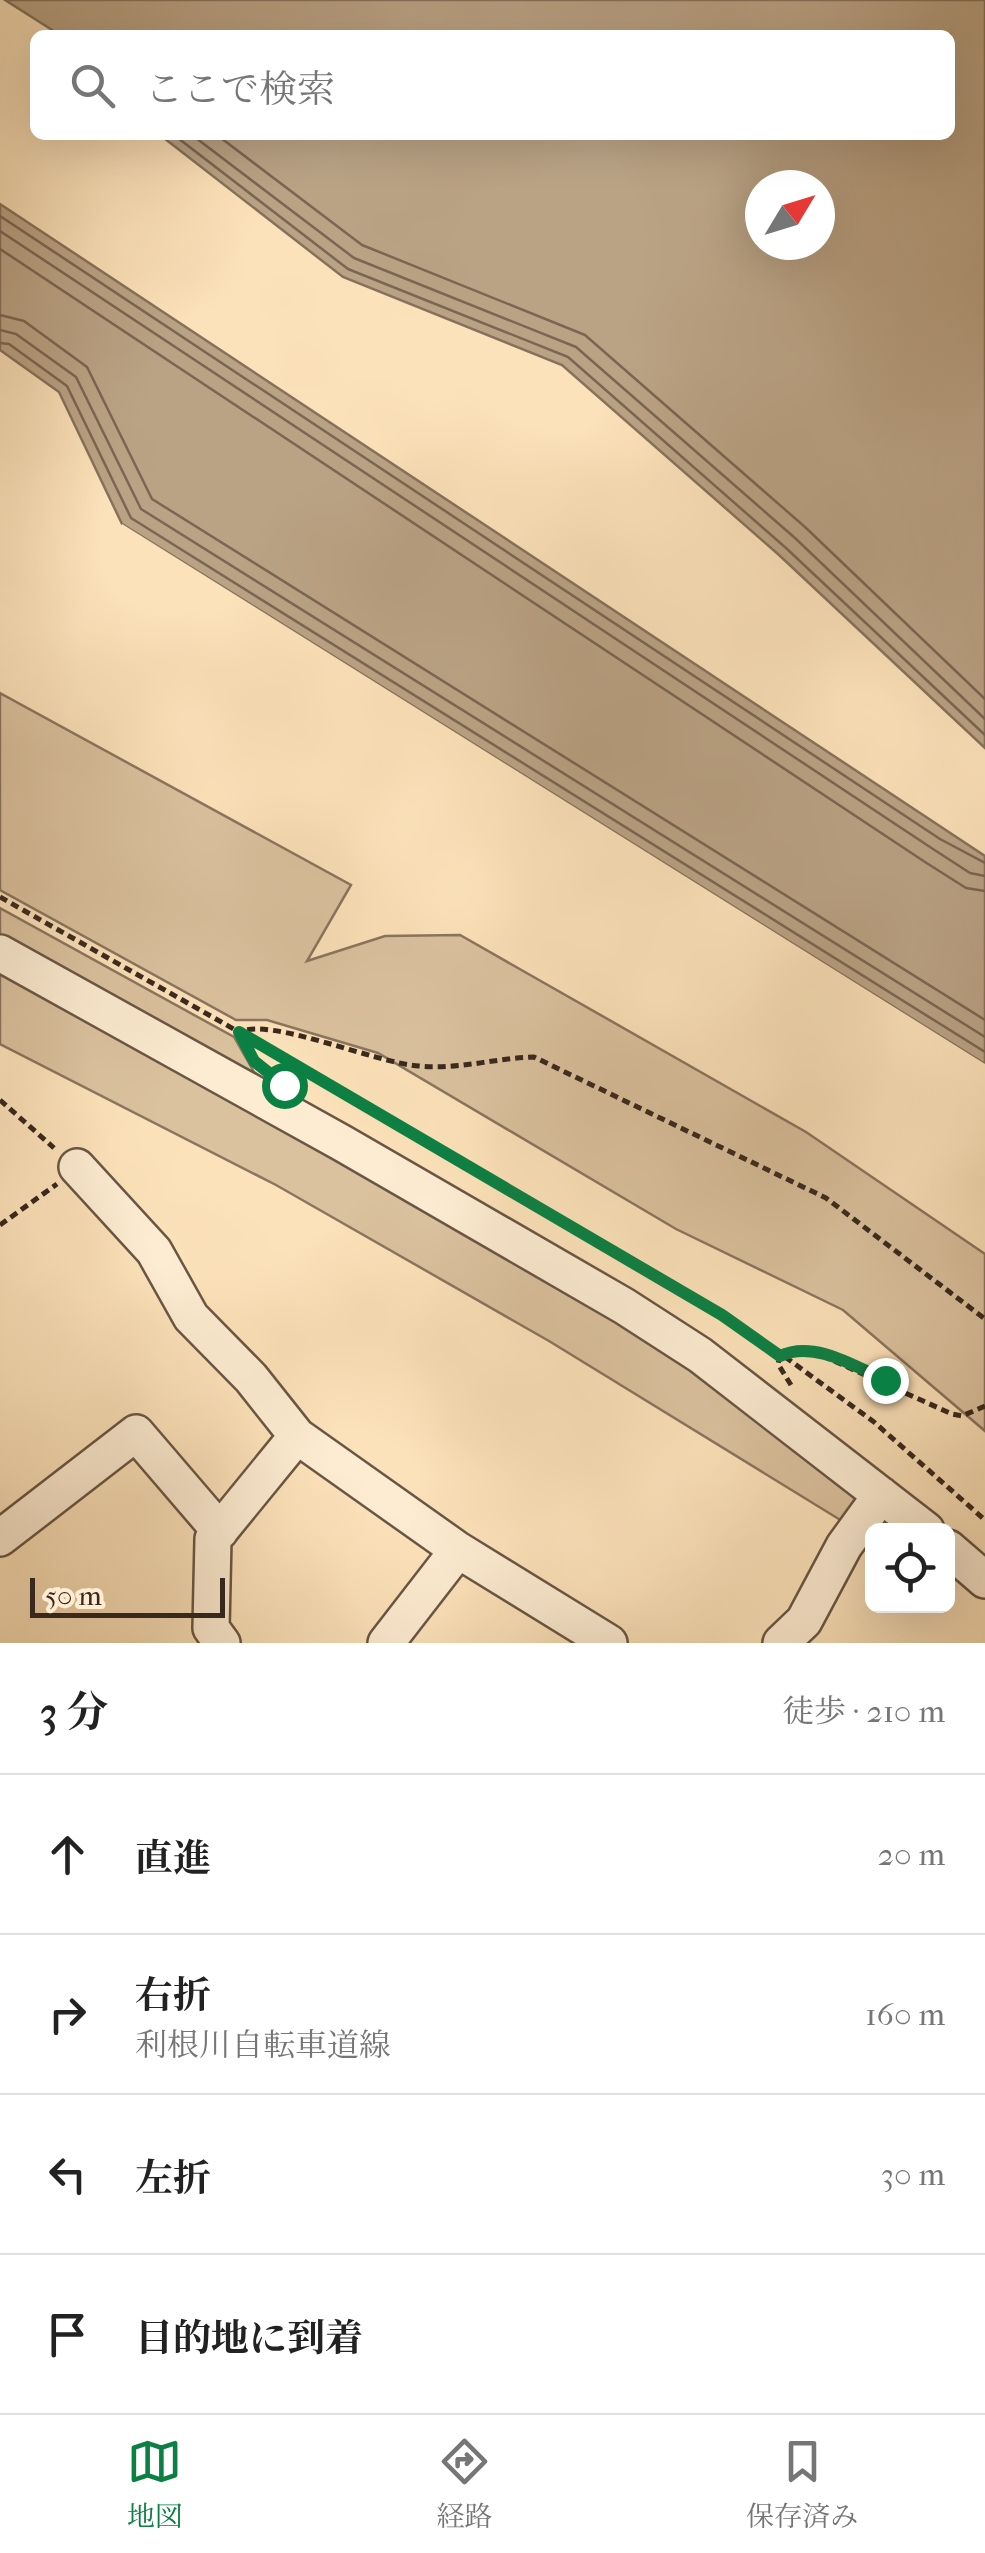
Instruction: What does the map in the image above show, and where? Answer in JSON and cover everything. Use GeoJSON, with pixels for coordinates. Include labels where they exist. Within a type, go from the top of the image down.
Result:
{"type":"FeatureCollection","features":[{"type":"Feature","properties":{"kind":"street"},"geometry":{"type":"LineString","coordinates":[[0,953],[342,1142],[624,1306],[700,1355],[917,1523]]}},
{"type":"Feature","properties":{"kind":"street"},"geometry":{"type":"LineString","coordinates":[[77,1167],[154,1251],[191,1318],[251,1378],[297,1436],[458,1550],[608,1643]]}},
{"type":"Feature","properties":{"kind":"street"},"geometry":{"type":"LineString","coordinates":[[0,1538],[136,1433],[220,1531]]}},
{"type":"Feature","properties":{"kind":"street"},"geometry":{"type":"LineString","coordinates":[[210,1638],[213,1539],[297,1436]]}},
{"type":"Feature","properties":{"kind":"street"},"geometry":{"type":"LineString","coordinates":[[782,1643],[804,1621],[844,1546],[882,1495]]}},
{"type":"Feature","properties":{"kind":"street"},"geometry":{"type":"LineString","coordinates":[[386,1643],[458,1550]]}},
{"type":"Feature","properties":{"kind":"street"},"geometry":{"type":"LineString","coordinates":[[955,1554],[985,1580]]}},
{"type":"Feature","properties":{"kind":"path"},"geometry":{"type":"LineString","coordinates":[[0,897],[722,1315],[874,1422],[985,1520]]}},
{"type":"Feature","properties":{"kind":"path"},"geometry":{"type":"LineString","coordinates":[[239,1032],[269,1028],[369,1058],[418,1066],[466,1068],[508,1057],[534,1057],[826,1198],[985,1319]]}},
{"type":"Feature","properties":{"kind":"path"},"geometry":{"type":"LineString","coordinates":[[239,1032],[254,1061]]}},
{"type":"Feature","properties":{"kind":"path"},"geometry":{"type":"LineString","coordinates":[[0,1100],[77,1167],[0,1226]]}},
{"type":"Feature","properties":{"kind":"path"},"geometry":{"type":"LineString","coordinates":[[796,1391],[778,1364],[780,1356],[792,1350],[837,1358],[962,1416],[985,1406]]}},
{"type":"Feature","properties":{"kind":"shaded area"},"geometry":{"type":"Polygon","coordinates":[[[0,693],[351,885],[307,961],[385,936],[460,935],[806,1132],[985,1254],[985,1431],[843,1310],[676,1229],[378,1053],[267,1020],[236,1020],[0,890],[0,693]]]}},
{"type":"Feature","properties":{"kind":"shaded area"},"geometry":{"type":"Polygon","coordinates":[[[0,908],[234,1037],[254,1072],[300,1104],[0,937],[0,908]]]}},
{"type":"Feature","properties":{"kind":"shaded area"},"geometry":{"type":"Polygon","coordinates":[[[0,964],[607,1304],[856,1490],[856,1505],[842,1521],[549,1341],[276,1185],[0,1044],[0,964]]]}},
{"type":"Feature","properties":{"kind":"water"},"geometry":{"type":"Polygon","coordinates":[[[5,0],[985,0],[985,748],[779,555],[562,365],[343,277],[166,140],[955,140],[955,30],[52,30],[5,0]]]}},
{"type":"Feature","properties":{"kind":"water"},"geometry":{"type":"Polygon","coordinates":[[[0,204],[985,856],[985,1064],[122,524],[59,392],[0,350],[0,204]]]}},
{"type":"Feature","properties":{"kind":"pier"},"geometry":{"type":"Polygon","coordinates":[[[122,524],[985,1064],[985,1069],[120,528],[122,524]]]}},
{"type":"Feature","properties":{"kind":"route"},"geometry":{"type":"LineString","coordinates":[[284,1085],[254,1061],[239,1032],[722,1315],[780,1356],[792,1350],[814,1352],[885,1380]]}}]}
